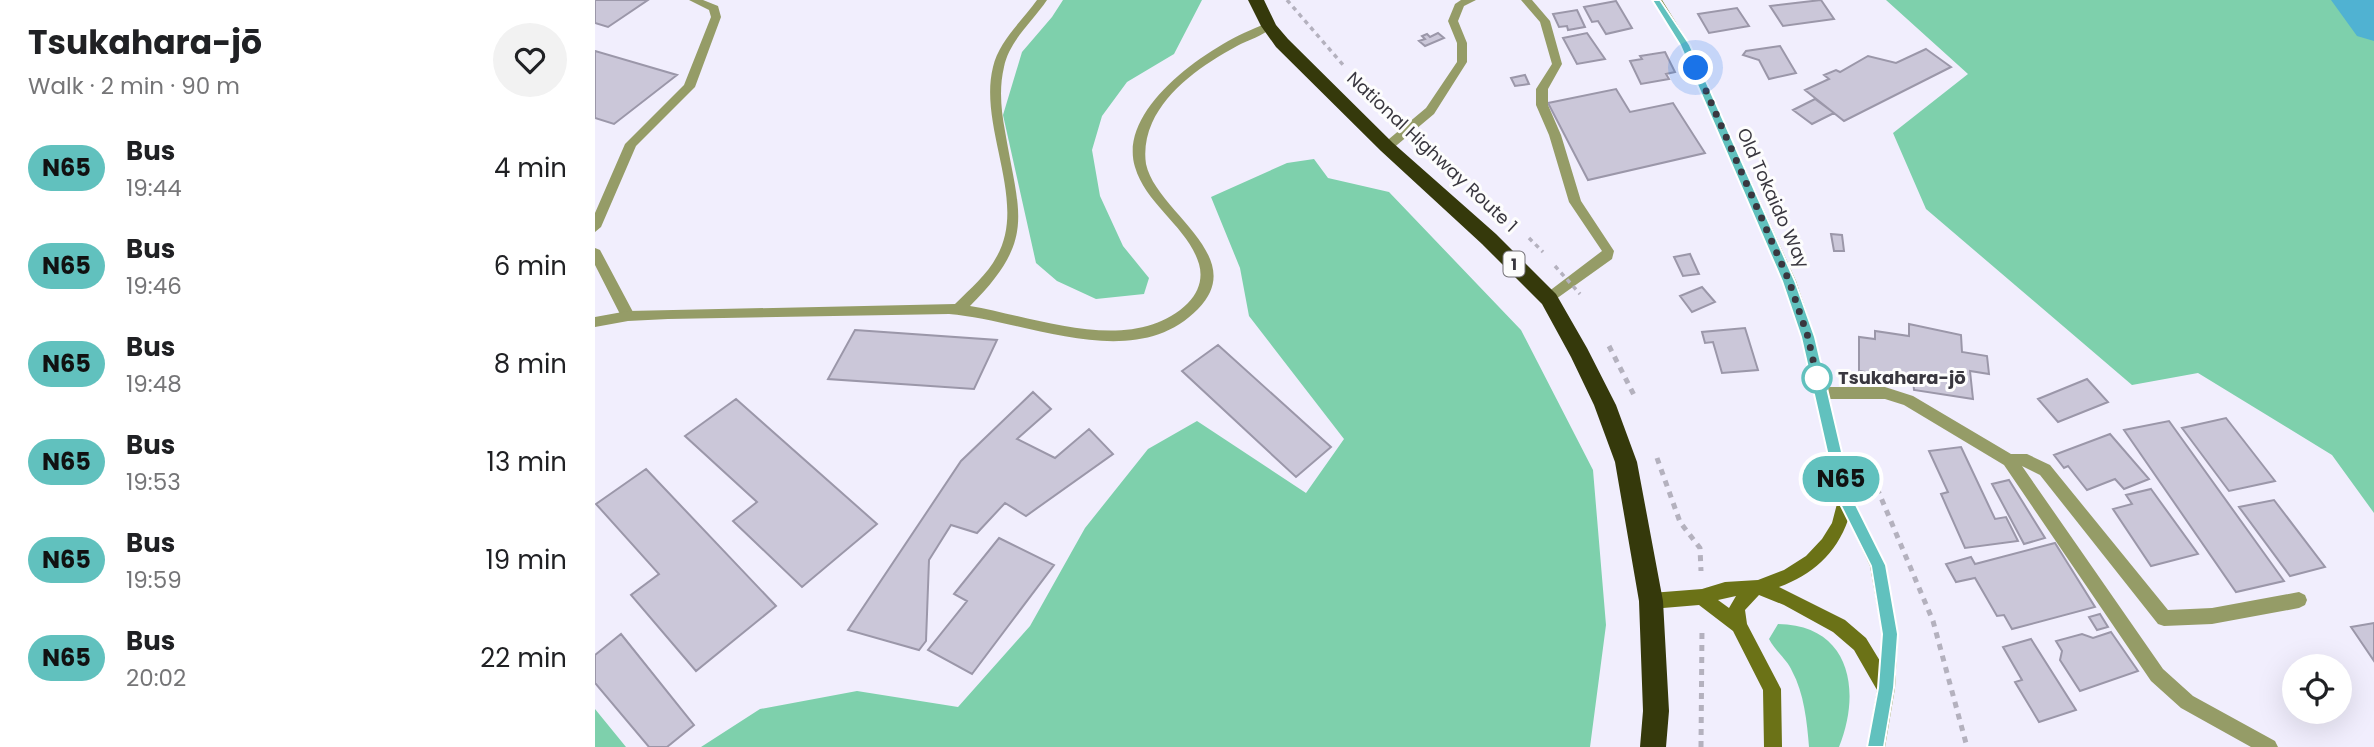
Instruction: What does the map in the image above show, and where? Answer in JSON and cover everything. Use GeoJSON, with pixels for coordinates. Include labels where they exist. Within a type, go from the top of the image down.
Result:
{"type":"FeatureCollection","features":[{"type":"Feature","properties":{"kind":"highway","name":"National Highway Route 1"},"geometry":{"type":"LineString","coordinates":[[1256,0],[1269,26],[1282,43],[1387,147],[1489,239],[1549,299],[1605,405],[1626,462],[1651,601],[1656,710],[1653,747]]}},
{"type":"Feature","properties":{"kind":"street"},"geometry":{"type":"LineString","coordinates":[[595,227],[631,144],[689,87],[716,18],[714,8],[694,0]]}},
{"type":"Feature","properties":{"kind":"street"},"geometry":{"type":"LineString","coordinates":[[958,310],[995,270],[1005,254],[1014,227],[1014,207],[1002,154],[995,103],[997,69],[1001,58],[1042,0]]}},
{"type":"Feature","properties":{"kind":"street"},"geometry":{"type":"LineString","coordinates":[[1387,147],[1430,111],[1462,62],[1462,43],[1453,22],[1460,4],[1471,0]]}},
{"type":"Feature","properties":{"kind":"street"},"geometry":{"type":"LineString","coordinates":[[1526,0],[1545,21],[1557,64],[1542,89],[1542,105],[1555,135],[1575,202],[1608,251],[1607,256],[1549,299]]}},
{"type":"Feature","properties":{"kind":"street","name":"Old Tokaido Way"},"geometry":{"type":"LineString","coordinates":[[1657,0],[1685,45],[1789,281],[1808,337],[1846,500],[1878,565],[1890,634],[1886,688],[1876,747]]}},
{"type":"Feature","properties":{"kind":"street"},"geometry":{"type":"LineString","coordinates":[[595,322],[628,316],[958,310],[1067,331],[1123,335],[1153,331],[1183,317],[1204,295],[1210,277],[1203,257],[1141,171],[1138,148],[1153,111],[1174,83],[1225,47],[1269,26]]}},
{"type":"Feature","properties":{"kind":"street"},"geometry":{"type":"LineString","coordinates":[[595,253],[628,316]]}},
{"type":"Feature","properties":{"kind":"street"},"geometry":{"type":"LineString","coordinates":[[1821,393],[1885,393],[1908,400],[2009,460],[2157,675],[2187,702],[2226,726],[2269,747]]}},
{"type":"Feature","properties":{"kind":"street"},"geometry":{"type":"LineString","coordinates":[[2009,460],[2027,460],[2045,470],[2164,618],[2212,616],[2299,600]]}},
{"type":"Feature","properties":{"kind":"street"},"geometry":{"type":"LineString","coordinates":[[1651,601],[1702,597],[1789,576],[1828,546],[1842,524],[1846,500]]}},
{"type":"Feature","properties":{"kind":"street"},"geometry":{"type":"LineString","coordinates":[[1755,586],[1737,609],[1739,625],[1772,689],[1773,747]]}},
{"type":"Feature","properties":{"kind":"street"},"geometry":{"type":"LineString","coordinates":[[1755,586],[1789,599],[1839,626],[1860,644],[1886,688]]}},
{"type":"Feature","properties":{"kind":"street"},"geometry":{"type":"LineString","coordinates":[[1702,597],[1739,625]]}},
{"type":"Feature","properties":{"kind":"path"},"geometry":{"type":"LineString","coordinates":[[1555,266],[1580,294]]}},
{"type":"Feature","properties":{"kind":"green space"},"geometry":{"type":"Polygon","coordinates":[[[1063,0],[1202,0],[1174,54],[1127,82],[1102,116],[1092,150],[1100,196],[1123,246],[1149,278],[1144,294],[1096,299],[1057,281],[1036,263],[1003,115],[1022,52],[1063,0]]]}},
{"type":"Feature","properties":{"kind":"green space"},"geometry":{"type":"Polygon","coordinates":[[[1886,0],[2374,0],[2374,513],[2332,455],[2198,373],[2132,385],[1926,209],[1893,133],[1968,74],[1886,0]]]}},
{"type":"Feature","properties":{"kind":"green space"},"geometry":{"type":"Polygon","coordinates":[[[1314,159],[1328,178],[1389,192],[1521,330],[1593,470],[1606,625],[1590,747],[701,747],[760,709],[857,691],[958,707],[1030,626],[1085,528],[1148,449],[1197,421],[1306,493],[1344,439],[1249,316],[1240,268],[1211,197],[1287,163],[1314,159]]]}},
{"type":"Feature","properties":{"kind":"green space"},"geometry":{"type":"Polygon","coordinates":[[[1778,624],[1802,627],[1821,636],[1835,648],[1844,664],[1849,683],[1849,704],[1839,747],[1809,747],[1804,708],[1796,680],[1769,639],[1778,624]]]}},
{"type":"Feature","properties":{"kind":"green space"},"geometry":{"type":"Polygon","coordinates":[[[595,709],[626,747],[595,747],[595,709]]]}},
{"type":"Feature","properties":{"kind":"building"},"geometry":{"type":"Polygon","coordinates":[[[595,0],[648,0],[608,27],[595,23],[595,0]]]}},
{"type":"Feature","properties":{"kind":"building"},"geometry":{"type":"Polygon","coordinates":[[[1821,0],[1834,19],[1783,26],[1770,6],[1821,0]]]}},
{"type":"Feature","properties":{"kind":"building"},"geometry":{"type":"Polygon","coordinates":[[[1616,1],[1632,28],[1606,34],[1598,21],[1592,22],[1584,7],[1616,1]]]}},
{"type":"Feature","properties":{"kind":"building"},"geometry":{"type":"Polygon","coordinates":[[[1737,8],[1749,26],[1709,33],[1698,14],[1737,8]]]}},
{"type":"Feature","properties":{"kind":"building"},"geometry":{"type":"Polygon","coordinates":[[[1577,10],[1585,27],[1568,30],[1567,26],[1559,27],[1553,14],[1577,10]]]}},
{"type":"Feature","properties":{"kind":"building"},"geometry":{"type":"Polygon","coordinates":[[[1438,33],[1444,38],[1425,46],[1419,41],[1425,39],[1422,36],[1427,34],[1430,37],[1438,33]]]}},
{"type":"Feature","properties":{"kind":"building"},"geometry":{"type":"Polygon","coordinates":[[[1587,33],[1605,59],[1577,64],[1563,38],[1587,33]]]}},
{"type":"Feature","properties":{"kind":"building"},"geometry":{"type":"Polygon","coordinates":[[[1780,46],[1796,73],[1769,79],[1759,60],[1743,55],[1746,51],[1780,46]]]}},
{"type":"Feature","properties":{"kind":"building"},"geometry":{"type":"Polygon","coordinates":[[[1926,49],[1951,67],[1844,121],[1805,90],[1829,79],[1824,75],[1836,70],[1840,72],[1868,56],[1896,63],[1926,49]]]}},
{"type":"Feature","properties":{"kind":"building"},"geometry":{"type":"Polygon","coordinates":[[[595,51],[677,75],[614,124],[595,118],[595,51]]]}},
{"type":"Feature","properties":{"kind":"building"},"geometry":{"type":"Polygon","coordinates":[[[1665,52],[1675,72],[1666,74],[1669,79],[1641,84],[1630,61],[1642,59],[1640,56],[1665,52]]]}},
{"type":"Feature","properties":{"kind":"building"},"geometry":{"type":"Polygon","coordinates":[[[1525,75],[1529,84],[1515,86],[1511,78],[1525,75]]]}},
{"type":"Feature","properties":{"kind":"building"},"geometry":{"type":"Polygon","coordinates":[[[1616,89],[1630,112],[1673,103],[1705,153],[1588,180],[1548,103],[1616,89]]]}},
{"type":"Feature","properties":{"kind":"building"},"geometry":{"type":"Polygon","coordinates":[[[1815,99],[1834,113],[1812,124],[1793,110],[1815,99]]]}},
{"type":"Feature","properties":{"kind":"building"},"geometry":{"type":"Polygon","coordinates":[[[1831,234],[1842,235],[1844,251],[1834,251],[1831,234]]]}},
{"type":"Feature","properties":{"kind":"building"},"geometry":{"type":"Polygon","coordinates":[[[1690,254],[1699,274],[1683,276],[1674,257],[1690,254]]]}},
{"type":"Feature","properties":{"kind":"building"},"geometry":{"type":"Polygon","coordinates":[[[1702,287],[1715,302],[1692,312],[1680,296],[1702,287]]]}},
{"type":"Feature","properties":{"kind":"building"},"geometry":{"type":"Polygon","coordinates":[[[1909,324],[1961,335],[1962,352],[1987,356],[1989,374],[1970,371],[1973,399],[1914,390],[1913,379],[1859,371],[1859,337],[1875,339],[1875,331],[1909,336],[1909,324]]]}},
{"type":"Feature","properties":{"kind":"building"},"geometry":{"type":"Polygon","coordinates":[[[1745,328],[1758,370],[1722,373],[1713,342],[1705,343],[1702,332],[1745,328]]]}},
{"type":"Feature","properties":{"kind":"building"},"geometry":{"type":"Polygon","coordinates":[[[855,330],[997,340],[974,389],[828,379],[855,330]]]}},
{"type":"Feature","properties":{"kind":"building"},"geometry":{"type":"Polygon","coordinates":[[[1218,345],[1331,447],[1296,477],[1182,371],[1218,345]]]}},
{"type":"Feature","properties":{"kind":"building"},"geometry":{"type":"Polygon","coordinates":[[[2087,379],[2108,402],[2058,422],[2038,399],[2087,379]]]}},
{"type":"Feature","properties":{"kind":"building"},"geometry":{"type":"Polygon","coordinates":[[[1033,392],[1051,409],[1017,439],[1055,458],[1089,429],[1113,454],[1026,516],[1005,503],[977,533],[951,525],[929,560],[926,641],[919,650],[848,630],[961,461],[1033,392]]]}},
{"type":"Feature","properties":{"kind":"building"},"geometry":{"type":"Polygon","coordinates":[[[736,399],[877,524],[802,587],[733,521],[757,502],[685,436],[736,399]]]}},
{"type":"Feature","properties":{"kind":"building"},"geometry":{"type":"Polygon","coordinates":[[[2226,418],[2275,481],[2229,491],[2182,428],[2226,418]]]}},
{"type":"Feature","properties":{"kind":"building"},"geometry":{"type":"Polygon","coordinates":[[[2169,421],[2284,581],[2236,592],[2124,430],[2169,421]]]}},
{"type":"Feature","properties":{"kind":"building"},"geometry":{"type":"Polygon","coordinates":[[[2110,434],[2149,479],[2124,489],[2115,479],[2087,490],[2068,466],[2064,468],[2054,455],[2110,434]]]}},
{"type":"Feature","properties":{"kind":"building"},"geometry":{"type":"Polygon","coordinates":[[[1961,447],[1995,519],[2006,517],[2018,541],[1965,548],[1941,494],[1948,492],[1929,451],[1961,447]]]}},
{"type":"Feature","properties":{"kind":"building"},"geometry":{"type":"Polygon","coordinates":[[[646,469],[776,606],[696,671],[631,595],[659,574],[596,504],[646,469]]]}},
{"type":"Feature","properties":{"kind":"building"},"geometry":{"type":"Polygon","coordinates":[[[2009,480],[2045,538],[2024,544],[1992,484],[2009,480]]]}},
{"type":"Feature","properties":{"kind":"building"},"geometry":{"type":"Polygon","coordinates":[[[2151,489],[2198,554],[2151,566],[2113,509],[2132,504],[2126,495],[2151,489]]]}},
{"type":"Feature","properties":{"kind":"building"},"geometry":{"type":"Polygon","coordinates":[[[2274,500],[2325,567],[2290,576],[2239,507],[2274,500]]]}},
{"type":"Feature","properties":{"kind":"building"},"geometry":{"type":"Polygon","coordinates":[[[999,538],[1054,565],[972,674],[928,650],[967,601],[954,594],[999,538]]]}},
{"type":"Feature","properties":{"kind":"building"},"geometry":{"type":"Polygon","coordinates":[[[2055,543],[2095,607],[2012,629],[2004,615],[1997,616],[1975,578],[1956,582],[1946,564],[1971,557],[1975,564],[2055,543]]]}},
{"type":"Feature","properties":{"kind":"building"},"geometry":{"type":"Polygon","coordinates":[[[2100,614],[2108,627],[2097,630],[2089,617],[2100,614]]]}},
{"type":"Feature","properties":{"kind":"building"},"geometry":{"type":"Polygon","coordinates":[[[2374,623],[2374,661],[2351,627],[2374,623]]]}},
{"type":"Feature","properties":{"kind":"building"},"geometry":{"type":"Polygon","coordinates":[[[2111,632],[2138,671],[2080,691],[2060,660],[2062,651],[2056,641],[2082,634],[2093,638],[2111,632]]]}},
{"type":"Feature","properties":{"kind":"building"},"geometry":{"type":"Polygon","coordinates":[[[621,634],[694,725],[667,747],[649,747],[595,683],[595,655],[621,634]]]}},
{"type":"Feature","properties":{"kind":"building"},"geometry":{"type":"Polygon","coordinates":[[[2031,639],[2076,710],[2039,722],[2015,682],[2022,680],[2003,647],[2031,639]]]}},
{"type":"Feature","properties":{"kind":"waterway"},"geometry":{"type":"LineString","coordinates":[[2354,0],[2374,26]]}},
{"type":"Feature","properties":{"kind":"bus line","name":"N65"},"geometry":{"type":"LineString","coordinates":[[1657,0],[1685,45],[1789,281],[1808,337],[1846,500],[1878,565],[1890,634],[1886,688],[1876,747]]}},
{"type":"Feature","properties":{"kind":"place","name":"Tsukahara-jō"},"geometry":{"type":"Point","coordinates":[1817,378]}},
{"type":"Feature","properties":{"kind":"route"},"geometry":{"type":"LineString","coordinates":[[1696,68],[1789,281],[1808,337],[1817,378]]}}]}
